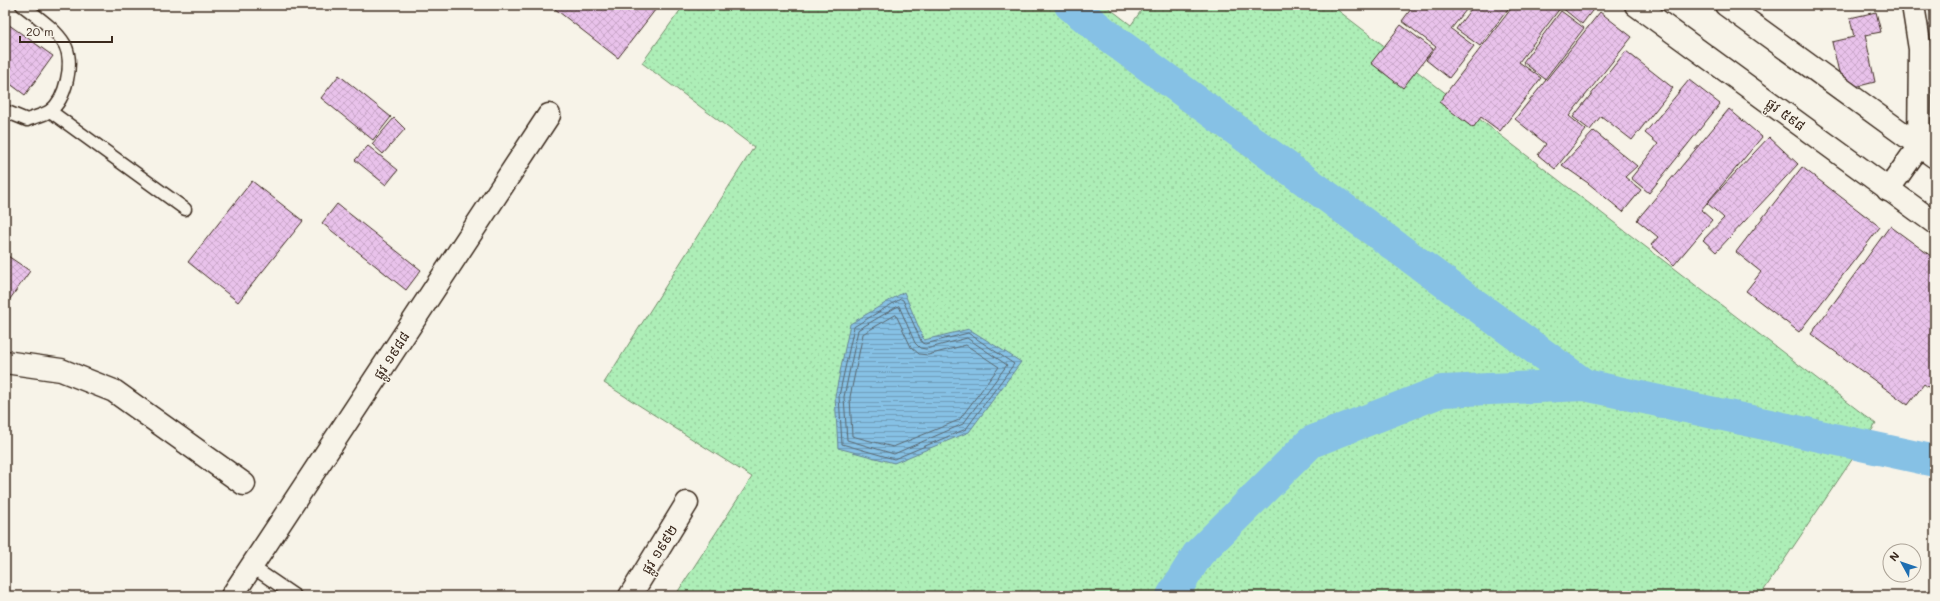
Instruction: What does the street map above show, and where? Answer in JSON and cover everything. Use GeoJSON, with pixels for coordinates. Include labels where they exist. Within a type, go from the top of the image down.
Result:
{"type":"FeatureCollection","features":[{"type":"Feature","properties":{"kind":"street","name":"ផ្លូវ ៥៩៨"},"geometry":{"type":"LineString","coordinates":[[1636,5],[1935,223]]}},
{"type":"Feature","properties":{"kind":"street"},"geometry":{"type":"LineString","coordinates":[[1726,5],[1930,147]]}},
{"type":"Feature","properties":{"kind":"street"},"geometry":{"type":"LineString","coordinates":[[1913,5],[1920,49],[1930,147]]}},
{"type":"Feature","properties":{"kind":"street","name":"ផ្លូវ ១៩៨៨"},"geometry":{"type":"LineString","coordinates":[[232,596],[549,114]]}},
{"type":"Feature","properties":{"kind":"street"},"geometry":{"type":"LineString","coordinates":[[1888,190],[1930,147]]}},
{"type":"Feature","properties":{"kind":"street"},"geometry":{"type":"LineString","coordinates":[[5,362],[61,370],[114,391],[244,484]]}},
{"type":"Feature","properties":{"kind":"street","name":"ផ្លូវ ១៩៩២"},"geometry":{"type":"LineString","coordinates":[[630,596],[688,503]]}},
{"type":"Feature","properties":{"kind":"lane"},"geometry":{"type":"LineString","coordinates":[[5,111],[27,120],[50,110],[63,93],[69,75],[65,45],[49,27],[22,5]]}},
{"type":"Feature","properties":{"kind":"lane"},"geometry":{"type":"LineString","coordinates":[[50,110],[185,209]]}},
{"type":"Feature","properties":{"kind":"lane"},"geometry":{"type":"LineString","coordinates":[[251,566],[295,596]]}},
{"type":"Feature","properties":{"kind":"green space"},"geometry":{"type":"Polygon","coordinates":[[[684,5],[1105,5],[1131,25],[1145,5],[1331,5],[1876,424],[1760,596],[675,596],[752,477],[604,383],[754,147],[642,63],[684,5]]]}},
{"type":"Feature","properties":{"kind":"water"},"geometry":{"type":"Polygon","coordinates":[[[904,292],[924,340],[969,329],[1021,362],[969,432],[894,463],[838,448],[835,396],[850,324],[904,292]]]}},
{"type":"Feature","properties":{"kind":"building"},"geometry":{"type":"Polygon","coordinates":[[[550,5],[659,5],[618,58],[550,5]]]}},
{"type":"Feature","properties":{"kind":"building"},"geometry":{"type":"Polygon","coordinates":[[[1414,5],[1470,5],[1451,29],[1474,46],[1449,78],[1426,60],[1436,47],[1402,21],[1414,5]]]}},
{"type":"Feature","properties":{"kind":"building"},"geometry":{"type":"Polygon","coordinates":[[[1474,5],[1511,5],[1480,46],[1456,29],[1474,5]]]}},
{"type":"Feature","properties":{"kind":"building"},"geometry":{"type":"Polygon","coordinates":[[[1514,5],[1592,5],[1595,7],[1582,24],[1561,7],[1519,62],[1541,78],[1500,131],[1481,117],[1473,128],[1439,102],[1514,5]]]}},
{"type":"Feature","properties":{"kind":"building"},"geometry":{"type":"Polygon","coordinates":[[[1561,11],[1584,28],[1545,79],[1523,62],[1561,11]]]}},
{"type":"Feature","properties":{"kind":"building"},"geometry":{"type":"Polygon","coordinates":[[[1600,12],[1632,37],[1569,116],[1586,130],[1555,169],[1538,155],[1546,144],[1515,119],[1600,12]]]}},
{"type":"Feature","properties":{"kind":"building"},"geometry":{"type":"Polygon","coordinates":[[[1876,12],[1881,32],[1865,35],[1875,82],[1843,90],[1832,42],[1854,37],[1850,18],[1876,12]]]}},
{"type":"Feature","properties":{"kind":"building"},"geometry":{"type":"Polygon","coordinates":[[[5,22],[53,56],[25,95],[5,80],[5,22]]]}},
{"type":"Feature","properties":{"kind":"building"},"geometry":{"type":"Polygon","coordinates":[[[1401,25],[1433,49],[1403,88],[1371,63],[1401,25]]]}},
{"type":"Feature","properties":{"kind":"building"},"geometry":{"type":"Polygon","coordinates":[[[1626,51],[1673,88],[1632,140],[1601,116],[1590,130],[1573,117],[1626,51]]]}},
{"type":"Feature","properties":{"kind":"building"},"geometry":{"type":"Polygon","coordinates":[[[339,75],[391,117],[373,140],[321,98],[339,75]]]}},
{"type":"Feature","properties":{"kind":"building"},"geometry":{"type":"Polygon","coordinates":[[[1689,80],[1720,104],[1649,193],[1631,178],[1658,144],[1645,133],[1689,80]]]}},
{"type":"Feature","properties":{"kind":"building"},"geometry":{"type":"Polygon","coordinates":[[[1729,109],[1762,137],[1701,210],[1712,220],[1674,265],[1651,245],[1658,237],[1637,220],[1729,109]]]}},
{"type":"Feature","properties":{"kind":"building"},"geometry":{"type":"Polygon","coordinates":[[[394,118],[405,129],[383,154],[372,144],[394,118]]]}},
{"type":"Feature","properties":{"kind":"building"},"geometry":{"type":"Polygon","coordinates":[[[1594,131],[1637,166],[1625,177],[1641,190],[1623,212],[1588,183],[1562,165],[1594,131]]]}},
{"type":"Feature","properties":{"kind":"building"},"geometry":{"type":"Polygon","coordinates":[[[1769,137],[1798,164],[1716,252],[1703,240],[1724,218],[1707,203],[1769,137]]]}},
{"type":"Feature","properties":{"kind":"building"},"geometry":{"type":"Polygon","coordinates":[[[368,146],[398,170],[386,185],[355,160],[368,146]]]}},
{"type":"Feature","properties":{"kind":"building"},"geometry":{"type":"Polygon","coordinates":[[[1802,167],[1880,227],[1799,332],[1746,291],[1761,272],[1736,252],[1802,167]]]}},
{"type":"Feature","properties":{"kind":"building"},"geometry":{"type":"Polygon","coordinates":[[[252,181],[303,221],[238,302],[188,262],[252,181]]]}},
{"type":"Feature","properties":{"kind":"building"},"geometry":{"type":"Polygon","coordinates":[[[337,204],[421,270],[406,290],[322,223],[337,204]]]}},
{"type":"Feature","properties":{"kind":"building"},"geometry":{"type":"Polygon","coordinates":[[[1890,226],[1935,259],[1935,392],[1924,384],[1908,405],[1811,334],[1890,226]]]}},
{"type":"Feature","properties":{"kind":"building"},"geometry":{"type":"Polygon","coordinates":[[[5,254],[30,271],[5,306],[5,254]]]}},
{"type":"Feature","properties":{"kind":"waterway"},"geometry":{"type":"LineString","coordinates":[[1070,5],[1116,42],[1585,385]]}},
{"type":"Feature","properties":{"kind":"waterway"},"geometry":{"type":"LineString","coordinates":[[1172,596],[1198,554],[1311,442],[1442,391],[1585,385],[1935,461]]}}]}
